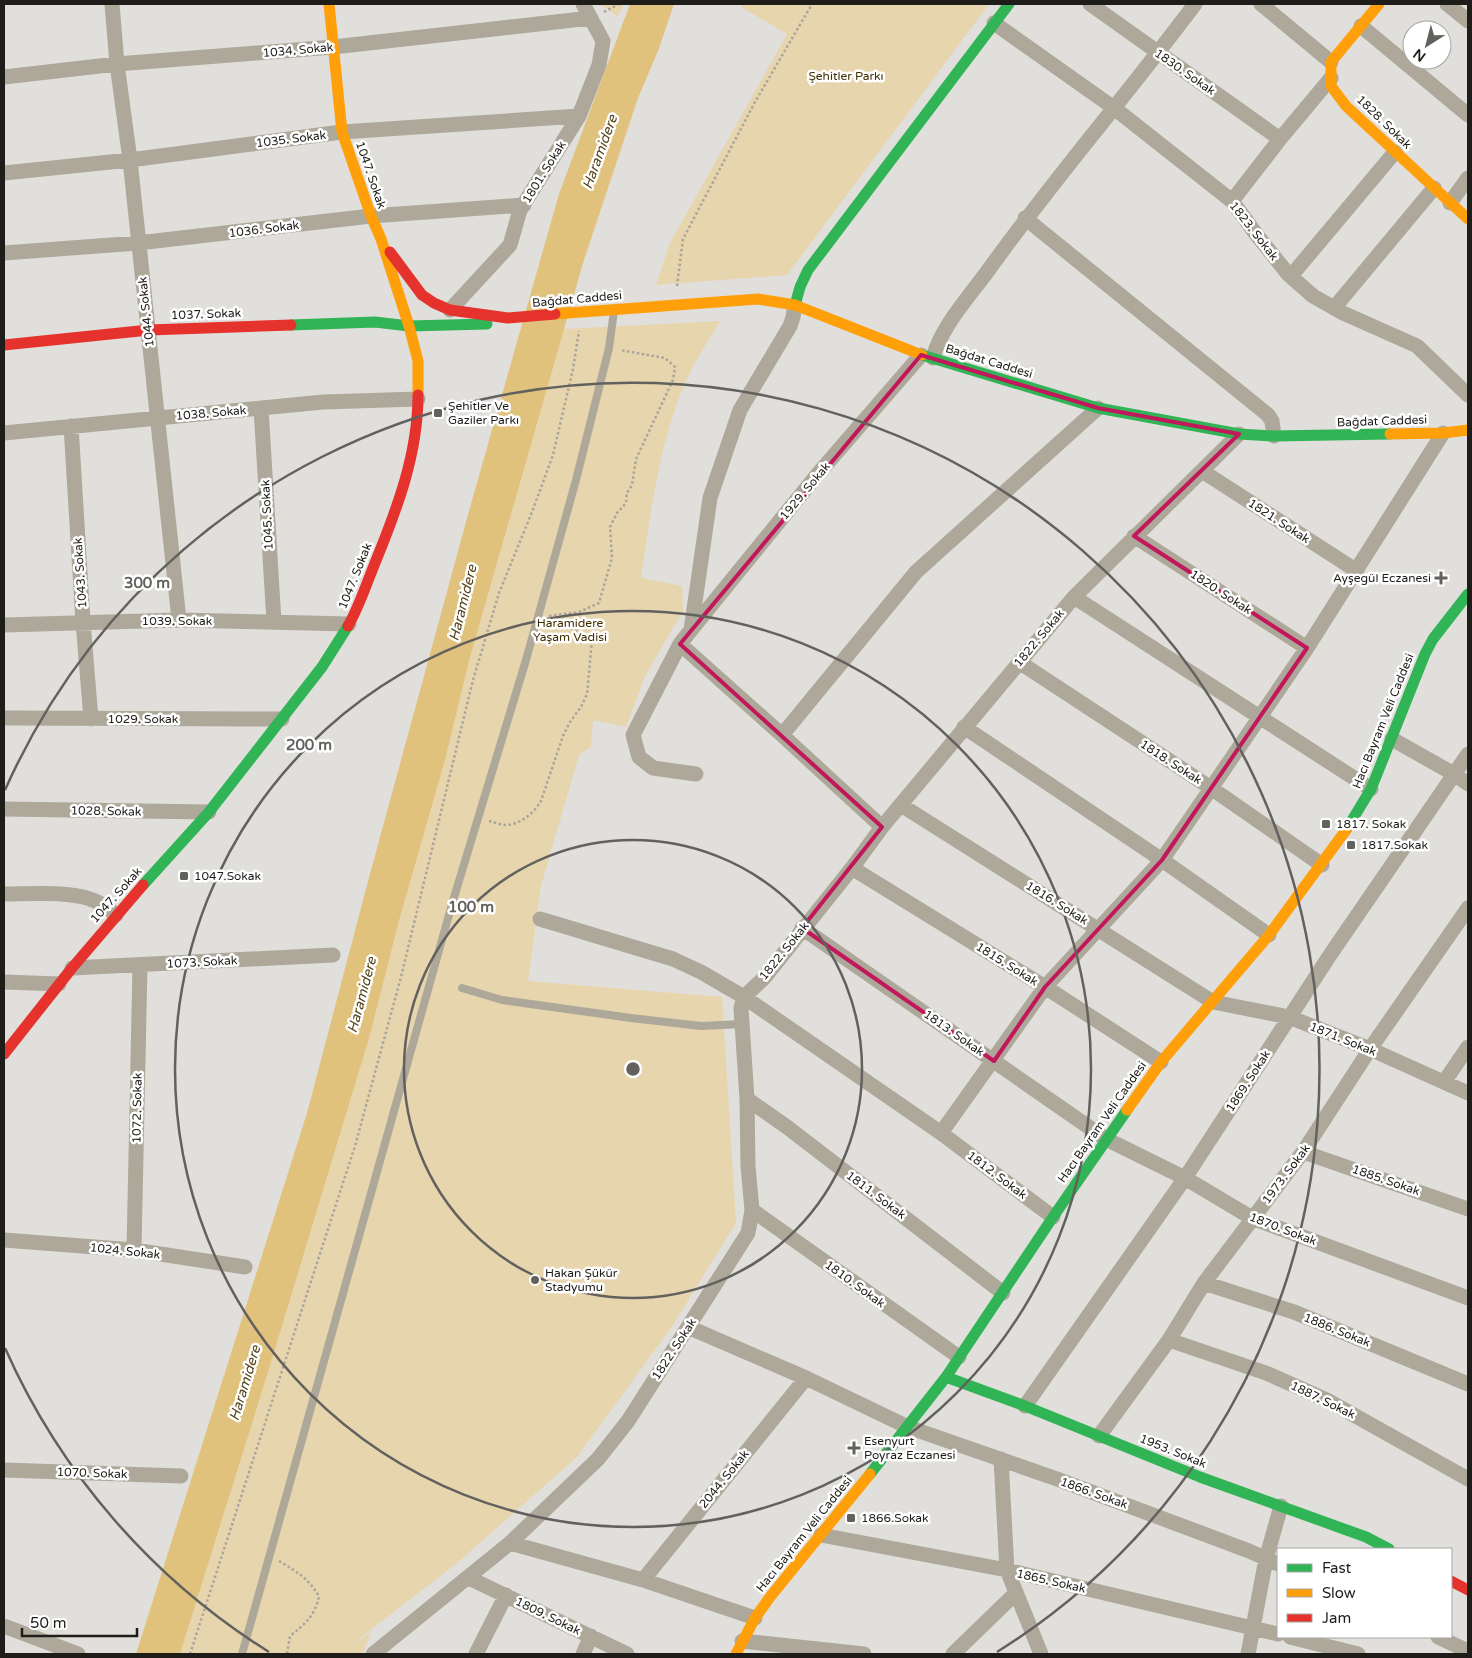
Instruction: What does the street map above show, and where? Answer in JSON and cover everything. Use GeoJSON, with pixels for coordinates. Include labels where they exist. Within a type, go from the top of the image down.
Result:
{"type":"FeatureCollection","features":[{"type":"Feature","properties":{"kind":"main road","name":"1047. Sokak"},"geometry":{"type":"LineString","coordinates":[[4,1054],[116,915],[209,812],[322,667],[349,624],[393,519],[413,446],[418,399],[418,361],[409,326],[381,239],[370,216],[342,132],[329,4]]}},
{"type":"Feature","properties":{"kind":"main road"},"geometry":{"type":"LineString","coordinates":[[794,305],[802,280],[808,270],[1009,4]]}},
{"type":"Feature","properties":{"kind":"main road"},"geometry":{"type":"LineString","coordinates":[[1331,62],[1380,4]]}},
{"type":"Feature","properties":{"kind":"main road","name":"1828. Sokak"},"geometry":{"type":"LineString","coordinates":[[1331,62],[1332,86],[1346,106],[1468,219]]}},
{"type":"Feature","properties":{"kind":"main road"},"geometry":{"type":"LineString","coordinates":[[381,239],[422,295],[450,310],[508,318]]}},
{"type":"Feature","properties":{"kind":"main road","name":"Bağdat Caddesi"},"geometry":{"type":"LineString","coordinates":[[508,318],[758,299],[794,305],[927,356],[1098,408],[1238,434],[1334,436],[1442,433],[1468,430]]}},
{"type":"Feature","properties":{"kind":"main road","name":"1037. Sokak"},"geometry":{"type":"LineString","coordinates":[[4,344],[148,330],[375,322],[409,326],[456,326],[492,324],[508,318]]}},
{"type":"Feature","properties":{"kind":"main road","name":"Hacı Bayram Veli Caddesi"},"geometry":{"type":"LineString","coordinates":[[739,1648],[755,1618],[908,1428],[946,1377],[1106,1139],[1161,1062],[1269,934],[1352,822],[1371,789],[1401,712],[1433,639],[1468,594]]}},
{"type":"Feature","properties":{"kind":"main road","name":"1953. Sokak"},"geometry":{"type":"LineString","coordinates":[[946,1377],[1025,1406],[1200,1477],[1366,1537],[1387,1548]]}},
{"type":"Feature","properties":{"kind":"main road"},"geometry":{"type":"LineString","coordinates":[[1452,1582],[1468,1590]]}},
{"type":"Feature","properties":{"kind":"street","name":"1044. Sokak"},"geometry":{"type":"LineString","coordinates":[[112,4],[117,64],[130,160],[179,620]]}},
{"type":"Feature","properties":{"kind":"street","name":"1801. Sokak"},"geometry":{"type":"LineString","coordinates":[[450,310],[510,245],[520,210],[579,116],[599,65],[603,41],[583,4]]}},
{"type":"Feature","properties":{"kind":"street","name":"1830. Sokak"},"geometry":{"type":"LineString","coordinates":[[1090,4],[1280,139]]}},
{"type":"Feature","properties":{"kind":"street","name":"1929. Sokak"},"geometry":{"type":"LineString","coordinates":[[696,774],[653,768],[639,757],[633,735],[680,644],[817,475],[927,356],[1025,218],[1159,53],[1196,4]]}},
{"type":"Feature","properties":{"kind":"street"},"geometry":{"type":"LineString","coordinates":[[1261,4],[1331,62]]}},
{"type":"Feature","properties":{"kind":"street"},"geometry":{"type":"LineString","coordinates":[[1448,4],[1468,21]]}},
{"type":"Feature","properties":{"kind":"street","name":"1034. Sokak"},"geometry":{"type":"LineString","coordinates":[[4,76],[117,64],[333,47],[591,18]]}},
{"type":"Feature","properties":{"kind":"street","name":"1823. Sokak"},"geometry":{"type":"LineString","coordinates":[[994,23],[1114,108],[1232,201],[1256,234],[1291,276],[1313,296],[1334,308],[1417,346],[1468,394]]}},
{"type":"Feature","properties":{"kind":"street"},"geometry":{"type":"LineString","coordinates":[[1360,26],[1468,115]]}},
{"type":"Feature","properties":{"kind":"street"},"geometry":{"type":"LineString","coordinates":[[1232,201],[1331,78]]}},
{"type":"Feature","properties":{"kind":"street","name":"1035. Sokak"},"geometry":{"type":"LineString","coordinates":[[4,173],[130,160],[342,132],[579,116]]}},
{"type":"Feature","properties":{"kind":"street"},"geometry":{"type":"LineString","coordinates":[[1291,276],[1395,152]]}},
{"type":"Feature","properties":{"kind":"street"},"geometry":{"type":"LineString","coordinates":[[1450,203],[1468,178]]}},
{"type":"Feature","properties":{"kind":"street"},"geometry":{"type":"LineString","coordinates":[[1334,308],[1434,188]]}},
{"type":"Feature","properties":{"kind":"street","name":"1036. Sokak"},"geometry":{"type":"LineString","coordinates":[[4,253],[138,243],[370,216],[524,205]]}},
{"type":"Feature","properties":{"kind":"street"},"geometry":{"type":"LineString","coordinates":[[1025,218],[1268,415],[1272,421],[1274,436]]}},
{"type":"Feature","properties":{"kind":"street"},"geometry":{"type":"LineString","coordinates":[[691,630],[710,498],[740,410],[790,326],[794,305]]}},
{"type":"Feature","properties":{"kind":"street","name":"1038. Sokak"},"geometry":{"type":"LineString","coordinates":[[4,433],[323,402],[418,399]]}},
{"type":"Feature","properties":{"kind":"street","name":"1045. Sokak"},"geometry":{"type":"LineString","coordinates":[[261,408],[274,622]]}},
{"type":"Feature","properties":{"kind":"street"},"geometry":{"type":"LineString","coordinates":[[782,735],[916,572],[1098,408]]}},
{"type":"Feature","properties":{"kind":"street","name":"1043. Sokak"},"geometry":{"type":"LineString","coordinates":[[71,426],[91,719]]}},
{"type":"Feature","properties":{"kind":"street"},"geometry":{"type":"LineString","coordinates":[[941,1133],[1045,988],[1162,860],[1307,648],[1442,433]]}},
{"type":"Feature","properties":{"kind":"street","name":"1822. Sokak"},"geometry":{"type":"LineString","coordinates":[[373,1654],[510,1543],[598,1459],[628,1421],[748,1234],[752,1210],[748,1166],[747,1100],[741,1008],[744,997],[764,978],[901,804],[1074,597],[1238,434]]}},
{"type":"Feature","properties":{"kind":"street","name":"1821. Sokak"},"geometry":{"type":"LineString","coordinates":[[1202,471],[1357,571]]}},
{"type":"Feature","properties":{"kind":"street","name":"1820. Sokak"},"geometry":{"type":"LineString","coordinates":[[1134,536],[1307,648]]}},
{"type":"Feature","properties":{"kind":"street"},"geometry":{"type":"LineString","coordinates":[[1074,597],[1371,789]]}},
{"type":"Feature","properties":{"kind":"street","name":"1039. Sokak"},"geometry":{"type":"LineString","coordinates":[[4,625],[179,620],[349,624]]}},
{"type":"Feature","properties":{"kind":"street"},"geometry":{"type":"LineString","coordinates":[[680,644],[882,828]]}},
{"type":"Feature","properties":{"kind":"street","name":"1818. Sokak"},"geometry":{"type":"LineString","coordinates":[[1019,662],[1211,788],[1322,865]]}},
{"type":"Feature","properties":{"kind":"street","name":"1029. Sokak"},"geometry":{"type":"LineString","coordinates":[[4,718],[282,719]]}},
{"type":"Feature","properties":{"kind":"street"},"geometry":{"type":"LineString","coordinates":[[964,728],[1269,934]]}},
{"type":"Feature","properties":{"kind":"street"},"geometry":{"type":"LineString","coordinates":[[1392,739],[1468,784]]}},
{"type":"Feature","properties":{"kind":"street","name":"1869. Sokak"},"geometry":{"type":"LineString","coordinates":[[1025,1406],[1185,1178],[1330,955],[1468,754]]}},
{"type":"Feature","properties":{"kind":"street","name":"1816. Sokak"},"geometry":{"type":"LineString","coordinates":[[901,804],[1213,1002]]}},
{"type":"Feature","properties":{"kind":"street","name":"1028. Sokak"},"geometry":{"type":"LineString","coordinates":[[4,809],[209,812]]}},
{"type":"Feature","properties":{"kind":"street","name":"1815. Sokak"},"geometry":{"type":"LineString","coordinates":[[852,868],[1161,1062]]}},
{"type":"Feature","properties":{"kind":"street"},"geometry":{"type":"LineString","coordinates":[[4,894],[75,895],[89,898],[104,905],[116,915]]}},
{"type":"Feature","properties":{"kind":"street","name":"1973. Sokak"},"geometry":{"type":"LineString","coordinates":[[1099,1436],[1170,1340],[1204,1284],[1303,1152],[1370,1049],[1468,908]]}},
{"type":"Feature","properties":{"kind":"street","name":"1812. Sokak"},"geometry":{"type":"LineString","coordinates":[[540,919],[673,959],[701,972],[744,997],[941,1133],[1053,1217]]}},
{"type":"Feature","properties":{"kind":"street","name":"1813. Sokak"},"geometry":{"type":"LineString","coordinates":[[802,928],[1106,1139]]}},
{"type":"Feature","properties":{"kind":"street","name":"1073. Sokak"},"geometry":{"type":"LineString","coordinates":[[72,968],[332,955]]}},
{"type":"Feature","properties":{"kind":"street","name":"1072. Sokak"},"geometry":{"type":"LineString","coordinates":[[134,1250],[140,965]]}},
{"type":"Feature","properties":{"kind":"street"},"geometry":{"type":"LineString","coordinates":[[4,982],[59,984]]}},
{"type":"Feature","properties":{"kind":"street","name":"1871. Sokak"},"geometry":{"type":"LineString","coordinates":[[1213,1002],[1289,1017],[1370,1049],[1468,1093]]}},
{"type":"Feature","properties":{"kind":"street"},"geometry":{"type":"LineString","coordinates":[[1444,1082],[1468,1047]]}},
{"type":"Feature","properties":{"kind":"street","name":"1811. Sokak"},"geometry":{"type":"LineString","coordinates":[[747,1100],[787,1127],[1003,1293]]}},
{"type":"Feature","properties":{"kind":"street","name":"1870. Sokak"},"geometry":{"type":"LineString","coordinates":[[1106,1139],[1185,1178],[1252,1218],[1468,1298]]}},
{"type":"Feature","properties":{"kind":"street","name":"1885. Sokak"},"geometry":{"type":"LineString","coordinates":[[1303,1152],[1468,1208]]}},
{"type":"Feature","properties":{"kind":"street","name":"1810. Sokak"},"geometry":{"type":"LineString","coordinates":[[752,1210],[959,1357]]}},
{"type":"Feature","properties":{"kind":"street","name":"1024. Sokak"},"geometry":{"type":"LineString","coordinates":[[4,1240],[134,1250],[246,1267]]}},
{"type":"Feature","properties":{"kind":"street","name":"1886. Sokak"},"geometry":{"type":"LineString","coordinates":[[1204,1284],[1294,1312],[1468,1384]]}},
{"type":"Feature","properties":{"kind":"street","name":"1866. Sokak"},"geometry":{"type":"LineString","coordinates":[[688,1327],[806,1378],[908,1428],[1001,1459],[1249,1551],[1272,1562]]}},
{"type":"Feature","properties":{"kind":"street","name":"1887. Sokak"},"geometry":{"type":"LineString","coordinates":[[1170,1340],[1266,1373],[1327,1400],[1468,1479]]}},
{"type":"Feature","properties":{"kind":"street","name":"2044. Sokak"},"geometry":{"type":"LineString","coordinates":[[643,1580],[806,1378]]}},
{"type":"Feature","properties":{"kind":"street"},"geometry":{"type":"LineString","coordinates":[[1001,1459],[1007,1570],[1040,1654]]}},
{"type":"Feature","properties":{"kind":"street","name":"1070. Sokak"},"geometry":{"type":"LineString","coordinates":[[4,1470],[181,1476]]}},
{"type":"Feature","properties":{"kind":"street"},"geometry":{"type":"LineString","coordinates":[[1248,1654],[1253,1627],[1272,1562],[1281,1506]]}},
{"type":"Feature","properties":{"kind":"street","name":"1865. Sokak"},"geometry":{"type":"LineString","coordinates":[[822,1535],[1007,1570],[1277,1634]]}},
{"type":"Feature","properties":{"kind":"street"},"geometry":{"type":"LineString","coordinates":[[510,1543],[643,1580],[755,1618]]}},
{"type":"Feature","properties":{"kind":"street","name":"1809. Sokak"},"geometry":{"type":"LineString","coordinates":[[468,1578],[627,1654]]}},
{"type":"Feature","properties":{"kind":"street"},"geometry":{"type":"LineString","coordinates":[[953,1654],[1016,1593]]}},
{"type":"Feature","properties":{"kind":"street"},"geometry":{"type":"LineString","coordinates":[[476,1654],[506,1595]]}},
{"type":"Feature","properties":{"kind":"street"},"geometry":{"type":"LineString","coordinates":[[4,1626],[78,1654]]}},
{"type":"Feature","properties":{"kind":"street"},"geometry":{"type":"LineString","coordinates":[[583,1654],[591,1636]]}},
{"type":"Feature","properties":{"kind":"street"},"geometry":{"type":"LineString","coordinates":[[1294,1638],[1358,1654]]}},
{"type":"Feature","properties":{"kind":"street"},"geometry":{"type":"LineString","coordinates":[[1440,1638],[1460,1651]]}},
{"type":"Feature","properties":{"kind":"street"},"geometry":{"type":"LineString","coordinates":[[739,1648],[864,1654]]}},
{"type":"Feature","properties":{"kind":"lane"},"geometry":{"type":"LineString","coordinates":[[242,1654],[452,904],[539,612],[576,480],[609,348],[614,309]]}},
{"type":"Feature","properties":{"kind":"lane"},"geometry":{"type":"LineString","coordinates":[[462,988],[502,1000],[632,1018],[701,1026],[742,1024]]}},
{"type":"Feature","properties":{"kind":"path"},"geometry":{"type":"LineString","coordinates":[[670,287],[678,286],[683,239],[755,102],[812,4]]}},
{"type":"Feature","properties":{"kind":"path"},"geometry":{"type":"LineString","coordinates":[[190,1654],[355,1146],[401,978],[473,680],[499,593],[553,455],[573,369],[580,328]]}},
{"type":"Feature","properties":{"kind":"path"},"geometry":{"type":"LineString","coordinates":[[550,617],[579,612],[599,603],[612,558],[610,526],[626,503],[627,493],[632,486],[636,459],[673,380],[675,367],[665,358],[609,348]]}},
{"type":"Feature","properties":{"kind":"path"},"geometry":{"type":"LineString","coordinates":[[478,818],[504,825],[515,824],[536,810],[542,801],[563,736],[570,722],[582,707],[587,694],[592,640],[539,612]]}},
{"type":"Feature","properties":{"kind":"path"},"geometry":{"type":"LineString","coordinates":[[270,1556],[295,1571],[311,1584],[319,1596],[316,1608],[306,1623],[290,1636],[287,1654]]}},
{"type":"Feature","properties":{"kind":"highlighted area"},"geometry":{"type":"Polygon","coordinates":[[[921,355],[1098,408],[1239,434],[1134,536],[1307,648],[1162,860],[1045,987],[994,1061],[802,928],[882,827],[680,644],[921,355]]]}},
{"type":"Feature","properties":{"kind":"green space"},"geometry":{"type":"Polygon","coordinates":[[[599,4],[624,4],[618,16],[599,4]]]}},
{"type":"Feature","properties":{"kind":"green space","name":"Şehitler Parkı"},"geometry":{"type":"Polygon","coordinates":[[[743,4],[989,4],[787,275],[656,285],[670,243],[787,34],[741,7],[743,4]]]}},
{"type":"Feature","properties":{"kind":"green space","name":"Haramidere Yaşam Vadisi"},"geometry":{"type":"Polygon","coordinates":[[[720,321],[690,373],[669,428],[657,478],[641,578],[682,586],[683,611],[645,676],[626,727],[593,720],[591,747],[579,755],[541,886],[528,981],[722,997],[736,1223],[671,1328],[577,1457],[456,1564],[351,1645],[371,1632],[363,1654],[180,1654],[370,1035],[399,921],[445,760],[469,661],[564,329],[720,321]]]}},
{"type":"Feature","properties":{"kind":"water","name":"Haramidere"},"geometry":{"type":"Polygon","coordinates":[[[630,4],[674,4],[658,51],[638,98],[583,263],[469,661],[445,760],[399,921],[370,1035],[180,1654],[136,1654],[307,1113],[469,511],[559,194],[630,4]]]}},
{"type":"Feature","properties":{"kind":"traffic: fast"},"geometry":{"type":"LineString","coordinates":[[795,305],[800,287],[808,270],[1009,4]]}},
{"type":"Feature","properties":{"kind":"traffic: fast"},"geometry":{"type":"LineString","coordinates":[[291,325],[375,322],[409,326],[487,324]]}},
{"type":"Feature","properties":{"kind":"traffic: fast"},"geometry":{"type":"LineString","coordinates":[[922,355],[1098,408],[1239,434],[1274,436],[1390,434]]}},
{"type":"Feature","properties":{"kind":"traffic: fast"},"geometry":{"type":"LineString","coordinates":[[1346,830],[1371,789],[1425,654],[1433,639],[1468,594]]}},
{"type":"Feature","properties":{"kind":"traffic: fast"},"geometry":{"type":"LineString","coordinates":[[143,885],[209,812],[322,667],[348,626]]}},
{"type":"Feature","properties":{"kind":"traffic: fast"},"geometry":{"type":"LineString","coordinates":[[870,1474],[946,1377],[1127,1110]]}},
{"type":"Feature","properties":{"kind":"traffic: fast"},"geometry":{"type":"LineString","coordinates":[[946,1377],[1025,1406],[1200,1477],[1366,1537],[1387,1548]]}},
{"type":"Feature","properties":{"kind":"traffic: slow"},"geometry":{"type":"LineString","coordinates":[[329,4],[342,132],[371,216],[381,239],[409,326],[418,361],[418,395]]}},
{"type":"Feature","properties":{"kind":"traffic: slow"},"geometry":{"type":"LineString","coordinates":[[1379,4],[1331,62],[1331,86],[1346,106],[1468,219]]}},
{"type":"Feature","properties":{"kind":"traffic: slow"},"geometry":{"type":"LineString","coordinates":[[555,314],[758,299],[795,305],[922,355]]}},
{"type":"Feature","properties":{"kind":"traffic: slow"},"geometry":{"type":"LineString","coordinates":[[1390,434],[1443,433],[1468,430]]}},
{"type":"Feature","properties":{"kind":"traffic: slow"},"geometry":{"type":"LineString","coordinates":[[1127,1110],[1161,1062],[1269,935],[1346,830]]}},
{"type":"Feature","properties":{"kind":"traffic: slow"},"geometry":{"type":"LineString","coordinates":[[736,1654],[755,1618],[770,1597],[870,1474]]}},
{"type":"Feature","properties":{"kind":"traffic: jam"},"geometry":{"type":"LineString","coordinates":[[390,252],[422,295],[450,310],[508,318],[555,314]]}},
{"type":"Feature","properties":{"kind":"traffic: jam"},"geometry":{"type":"LineString","coordinates":[[4,345],[149,330],[291,325]]}},
{"type":"Feature","properties":{"kind":"traffic: jam"},"geometry":{"type":"LineString","coordinates":[[348,626],[359,604],[383,543],[405,481],[414,439],[418,395]]}},
{"type":"Feature","properties":{"kind":"traffic: jam"},"geometry":{"type":"LineString","coordinates":[[4,1054],[72,968],[143,885]]}},
{"type":"Feature","properties":{"kind":"traffic: jam"},"geometry":{"type":"LineString","coordinates":[[1452,1582],[1468,1590]]}},
{"type":"Feature","properties":{"kind":"place","name":"Şehitler Ve Gaziler Parkı"},"geometry":{"type":"Point","coordinates":[438,413]}},
{"type":"Feature","properties":{"kind":"place","name":"Ayşegül Eczanesi"},"geometry":{"type":"Point","coordinates":[1441,578]}},
{"type":"Feature","properties":{"kind":"place","name":"1817. Sokak"},"geometry":{"type":"Point","coordinates":[1326,824]}},
{"type":"Feature","properties":{"kind":"place","name":"1817.Sokak"},"geometry":{"type":"Point","coordinates":[1351,845]}},
{"type":"Feature","properties":{"kind":"place","name":"1047.Sokak"},"geometry":{"type":"Point","coordinates":[184,876]}},
{"type":"Feature","properties":{"kind":"place","name":"Hakan Şükür Stadyumu"},"geometry":{"type":"Point","coordinates":[535,1280]}},
{"type":"Feature","properties":{"kind":"place","name":"Esenyurt Poyraz Eczanesi"},"geometry":{"type":"Point","coordinates":[854,1448]}},
{"type":"Feature","properties":{"kind":"place","name":"1866.Sokak"},"geometry":{"type":"Point","coordinates":[851,1518]}}]}
